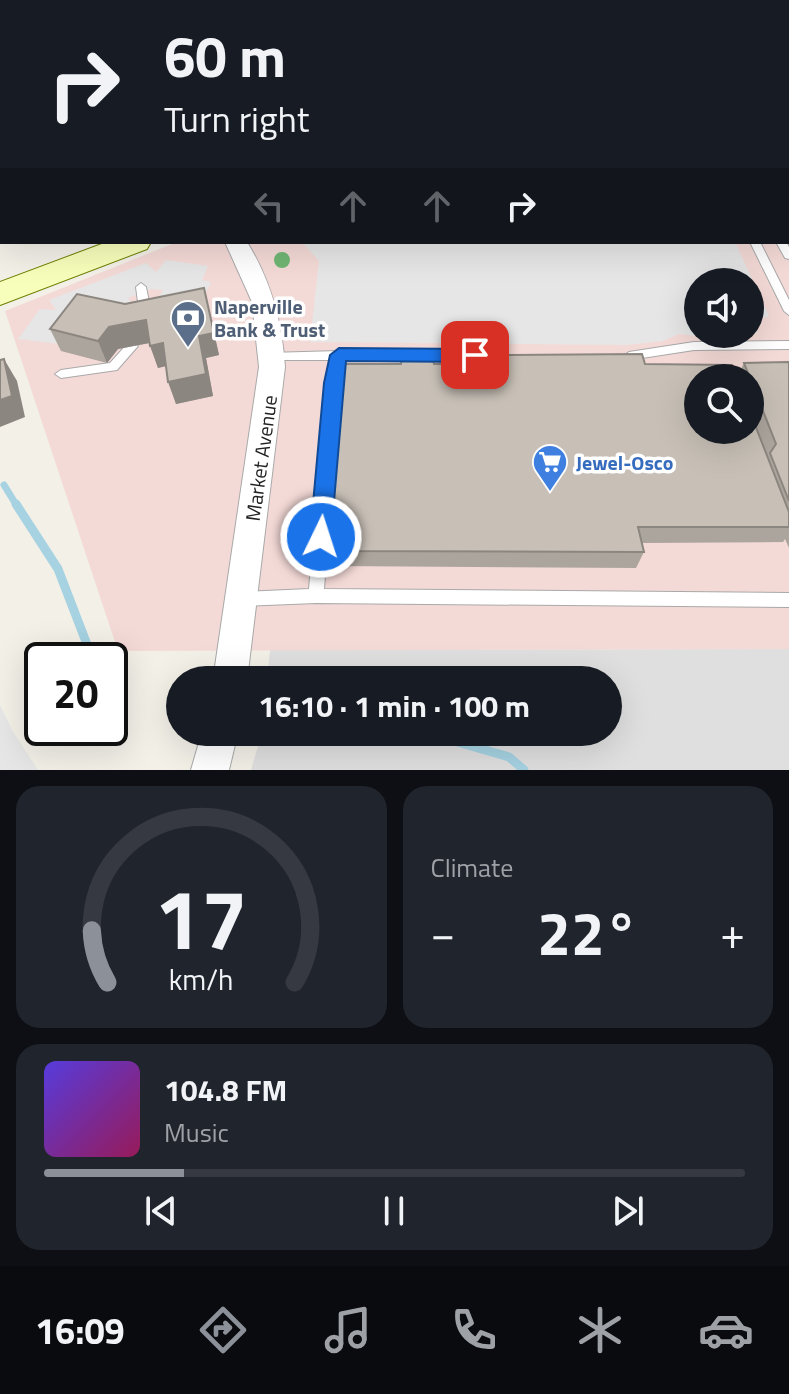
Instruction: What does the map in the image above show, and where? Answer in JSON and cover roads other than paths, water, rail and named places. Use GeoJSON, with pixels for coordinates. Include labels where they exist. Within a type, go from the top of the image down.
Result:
{"type":"FeatureCollection","features":[{"type":"Feature","properties":{"kind":"main road"},"geometry":{"type":"LineString","coordinates":[[0,268],[66,244]]}},
{"type":"Feature","properties":{"kind":"main road"},"geometry":{"type":"LineString","coordinates":[[0,294],[131,244]]}},
{"type":"Feature","properties":{"kind":"street","name":"Market Avenue"},"geometry":{"type":"LineString","coordinates":[[232,666],[270,397],[272,356],[263,294],[237,244]]}},
{"type":"Feature","properties":{"kind":"street"},"geometry":{"type":"LineString","coordinates":[[210,770],[216,746]]}},
{"type":"Feature","properties":{"kind":"lane"},"geometry":{"type":"LineString","coordinates":[[756,244],[789,311]]}},
{"type":"Feature","properties":{"kind":"lane"},"geometry":{"type":"LineString","coordinates":[[141,287],[147,324]]}},
{"type":"Feature","properties":{"kind":"lane"},"geometry":{"type":"LineString","coordinates":[[618,356],[694,346],[789,345]]}},
{"type":"Feature","properties":{"kind":"lane"},"geometry":{"type":"LineString","coordinates":[[61,374],[113,367],[132,346]]}},
{"type":"Feature","properties":{"kind":"lane"},"geometry":{"type":"LineString","coordinates":[[316,596],[333,383],[339,355]]}},
{"type":"Feature","properties":{"kind":"lane"},"geometry":{"type":"LineString","coordinates":[[272,356],[522,356]]}},
{"type":"Feature","properties":{"kind":"lane"},"geometry":{"type":"LineString","coordinates":[[241,599],[316,596],[789,600]]}},
{"type":"Feature","properties":{"kind":"waterway"},"geometry":{"type":"LineString","coordinates":[[4,485],[17,506]]}},
{"type":"Feature","properties":{"kind":"waterway"},"geometry":{"type":"LineString","coordinates":[[16,504],[58,569],[86,642]]}},
{"type":"Feature","properties":{"kind":"waterway"},"geometry":{"type":"LineString","coordinates":[[471,746],[509,757],[524,770]]}},
{"type":"Feature","properties":{"kind":"place","name":"Naperville Bank & Trust"},"geometry":{"type":"Point","coordinates":[188,349]}},
{"type":"Feature","properties":{"kind":"place","name":"Jewel-Osco"},"geometry":{"type":"Point","coordinates":[550,493]}}]}
